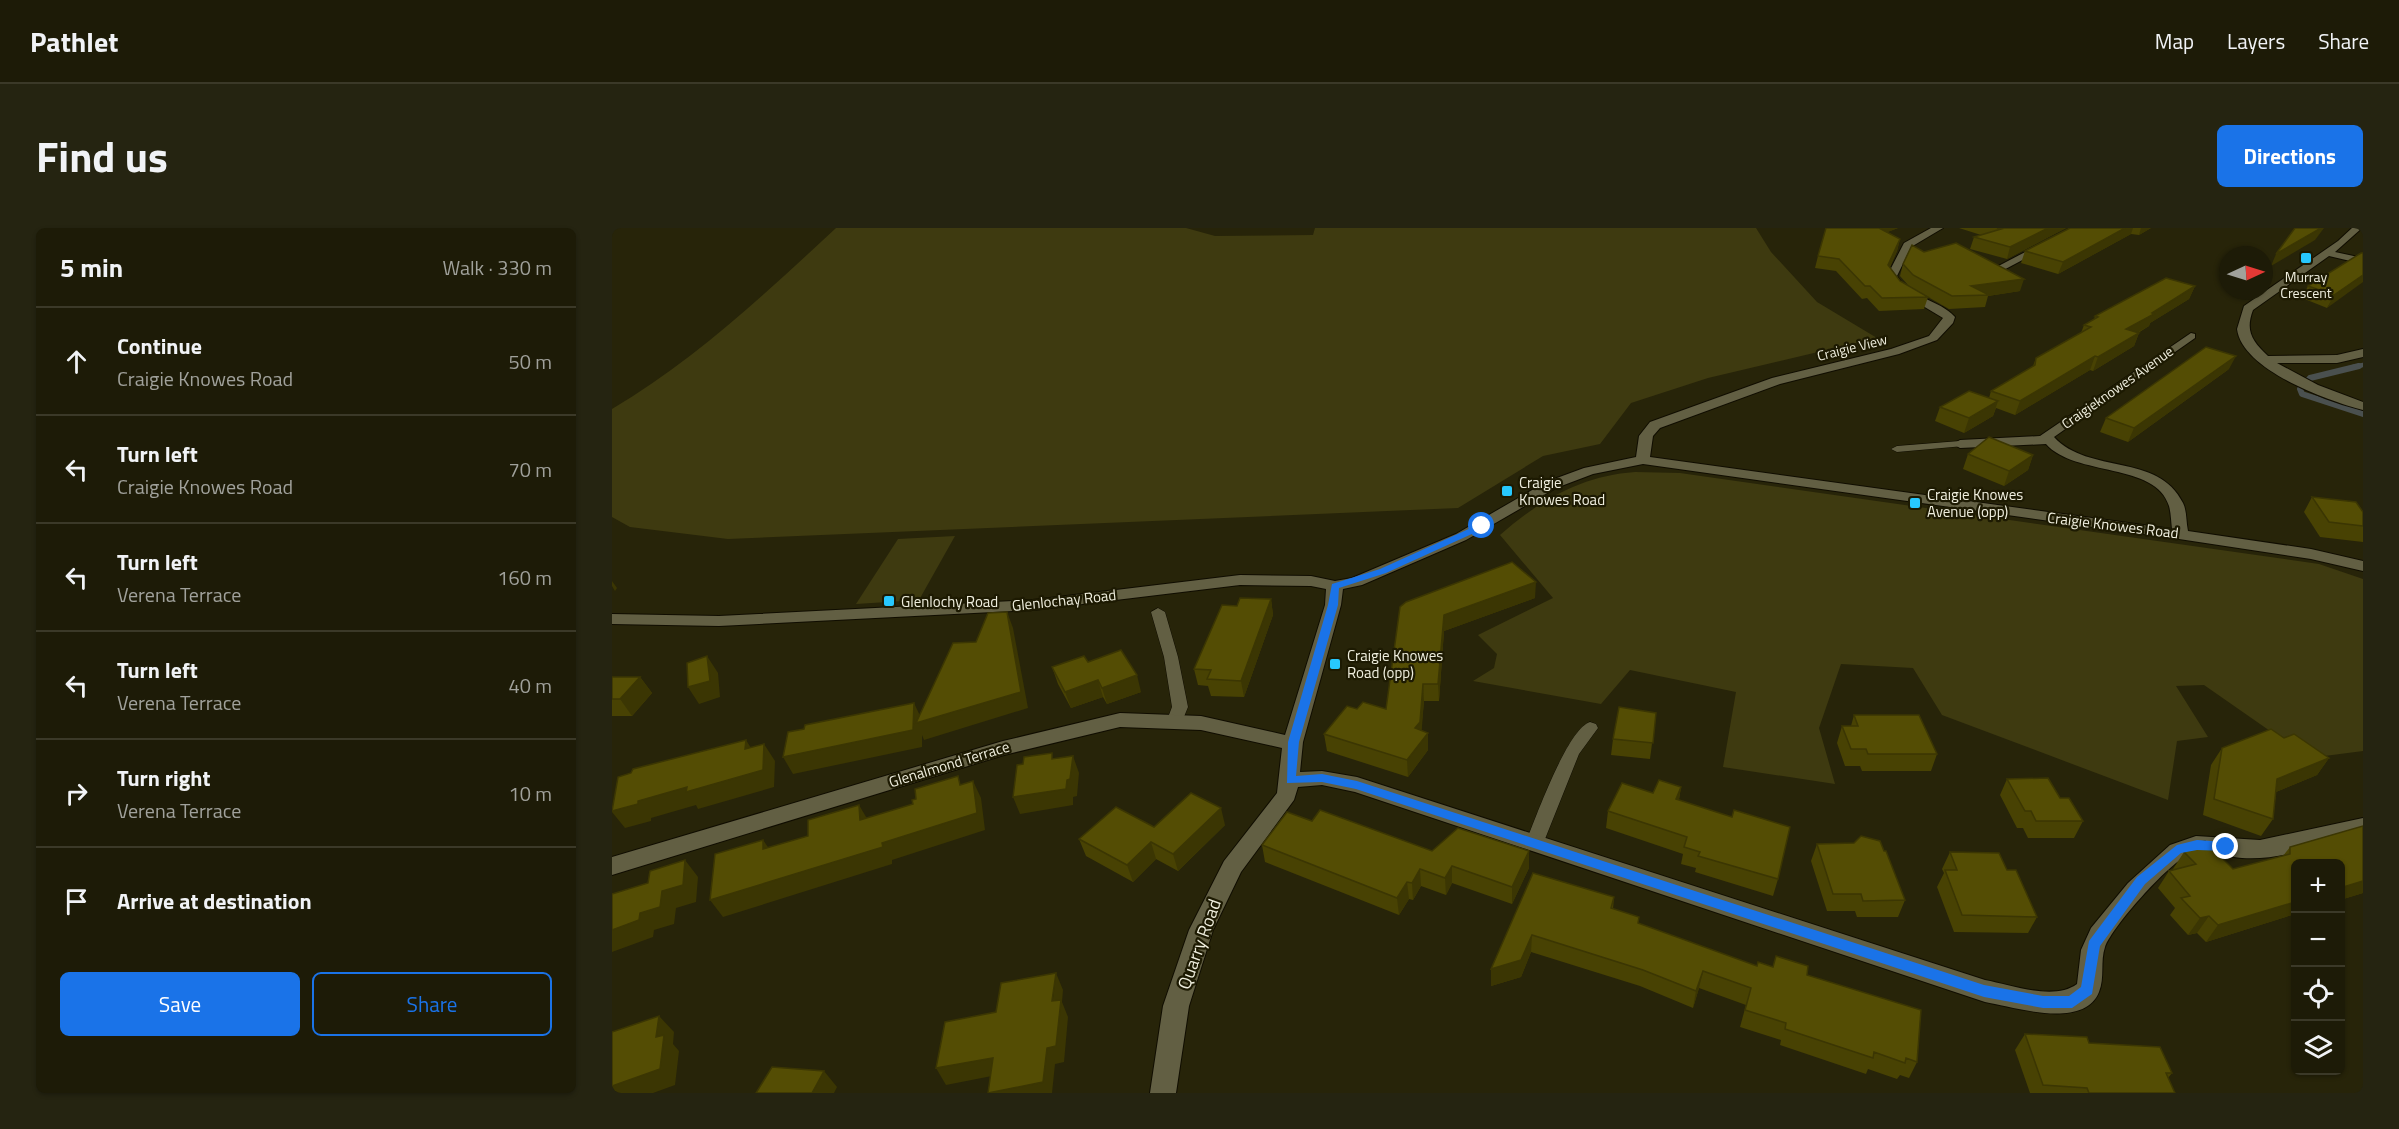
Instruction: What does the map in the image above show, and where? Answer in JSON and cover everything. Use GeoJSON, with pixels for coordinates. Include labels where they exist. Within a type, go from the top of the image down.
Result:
{"type":"FeatureCollection","features":[{"type":"Feature","properties":{"kind":"street","name":"Craigie View"},"geometry":{"type":"LineString","coordinates":[[1643,460],[1646,436],[1655,425],[1776,381],[1895,352],[1932,338],[1949,321],[1949,318],[1942,310],[1899,286],[1892,276],[1907,245],[1938,228]]}},
{"type":"Feature","properties":{"kind":"street"},"geometry":{"type":"LineString","coordinates":[[1992,272],[2078,228]]}},
{"type":"Feature","properties":{"kind":"street"},"geometry":{"type":"LineString","coordinates":[[2357,228],[2328,253],[2248,308],[2244,318],[2244,334],[2267,360],[2299,381],[2363,406]]}},
{"type":"Feature","properties":{"kind":"street"},"geometry":{"type":"LineString","coordinates":[[2328,253],[2363,261]]}},
{"type":"Feature","properties":{"kind":"street","name":"Craigieknowes Avenue"},"geometry":{"type":"LineString","coordinates":[[2048,440],[2046,436],[2050,432],[2191,336]]}},
{"type":"Feature","properties":{"kind":"street"},"geometry":{"type":"LineString","coordinates":[[2267,360],[2337,359],[2363,353]]}},
{"type":"Feature","properties":{"kind":"street","name":"Craigieknowes Avenue"},"geometry":{"type":"LineString","coordinates":[[1960,444],[2048,440],[2060,449],[2081,459],[2130,470],[2157,482],[2167,490],[2181,522],[2180,532]]}},
{"type":"Feature","properties":{"kind":"street","name":"Craigie Knowes Road"},"geometry":{"type":"LineString","coordinates":[[1335,586],[1356,582],[1461,537],[1551,485],[1589,471],[1643,460],[2143,531],[2180,532],[2216,541],[2324,556],[2363,566]]}},
{"type":"Feature","properties":{"kind":"street","name":"Glenlochay Road"},"geometry":{"type":"LineString","coordinates":[[612,619],[719,621],[1021,606],[1240,580],[1311,580],[1335,586]]}},
{"type":"Feature","properties":{"kind":"street"},"geometry":{"type":"LineString","coordinates":[[1335,586],[1333,605],[1293,742],[1291,780],[1322,778],[1357,785],[1984,991],[2043,1002],[2072,1002],[2088,990],[2094,945],[2141,881],[2177,850],[2186,846],[2208,845],[2259,850],[2363,826]]}},
{"type":"Feature","properties":{"kind":"street","name":"Glenalmond Terrace"},"geometry":{"type":"LineString","coordinates":[[612,866],[1062,732],[1120,720],[1175,720],[1293,742]]}},
{"type":"Feature","properties":{"kind":"street","name":"Quarry Road"},"geometry":{"type":"LineString","coordinates":[[1162,1093],[1176,1006],[1201,930],[1232,867],[1276,812],[1287,795],[1291,780]]}},
{"type":"Feature","properties":{"kind":"lane"},"geometry":{"type":"LineString","coordinates":[[1897,449],[1960,444]]}},
{"type":"Feature","properties":{"kind":"lane"},"geometry":{"type":"LineString","coordinates":[[1158,612],[1171,657],[1180,707],[1175,720]]}},
{"type":"Feature","properties":{"kind":"lane"},"geometry":{"type":"LineString","coordinates":[[1534,844],[1572,752],[1590,729]]}},
{"type":"Feature","properties":{"kind":"shaded area"},"geometry":{"type":"Polygon","coordinates":[[[836,228],[1186,228],[1215,236],[1313,235],[1315,228],[1756,228],[1771,252],[1817,302],[1877,338],[1708,378],[1631,403],[1600,444],[1543,456],[1458,508],[728,539],[630,527],[612,517],[612,409],[643,390],[729,325],[836,228]]]}},
{"type":"Feature","properties":{"kind":"shaded area"},"geometry":{"type":"Polygon","coordinates":[[[1680,473],[2319,564],[2363,579],[2363,751],[2309,758],[2204,685],[2176,686],[2208,737],[2177,741],[2168,800],[1942,715],[1913,668],[1841,664],[1819,728],[1835,784],[1723,767],[1736,692],[1630,670],[1601,704],[1473,681],[1494,668],[1497,654],[1478,635],[1553,598],[1500,535],[1530,511],[1579,484],[1615,474],[1680,473]]]}},
{"type":"Feature","properties":{"kind":"shaded area"},"geometry":{"type":"Polygon","coordinates":[[[955,536],[919,600],[856,604],[898,539],[955,536]]]}},
{"type":"Feature","properties":{"kind":"building"},"geometry":{"type":"Polygon","coordinates":[[[1826,228],[1879,228],[1900,239],[1888,265],[1900,281],[1928,297],[1882,298],[1870,286],[1865,286],[1839,259],[1818,256],[1826,228]]]}},
{"type":"Feature","properties":{"kind":"building"},"geometry":{"type":"Polygon","coordinates":[[[1997,228],[2048,228],[2010,247],[1974,237],[2001,229],[1997,228]]]}},
{"type":"Feature","properties":{"kind":"building"},"geometry":{"type":"Polygon","coordinates":[[[2070,228],[2125,228],[2063,262],[2025,251],[2070,228]]]}},
{"type":"Feature","properties":{"kind":"building"},"geometry":{"type":"Polygon","coordinates":[[[2295,228],[2321,228],[2276,254],[2295,228]]]}},
{"type":"Feature","properties":{"kind":"building"},"geometry":{"type":"Polygon","coordinates":[[[1956,243],[2024,279],[1971,286],[1989,295],[1952,296],[1913,275],[1903,264],[1912,245],[1924,252],[1956,243]]]}},
{"type":"Feature","properties":{"kind":"building"},"geometry":{"type":"Polygon","coordinates":[[[2363,253],[2363,275],[2334,295],[2308,286],[2363,253]]]}},
{"type":"Feature","properties":{"kind":"building"},"geometry":{"type":"Polygon","coordinates":[[[2166,278],[2195,286],[2152,313],[2154,314],[2126,329],[2139,333],[2098,357],[2095,356],[2020,401],[1991,391],[2035,365],[2036,358],[2091,327],[2084,325],[2098,317],[2095,316],[2166,278]]]}},
{"type":"Feature","properties":{"kind":"building"},"geometry":{"type":"Polygon","coordinates":[[[2206,347],[2236,356],[2134,428],[2106,418],[2206,347]]]}},
{"type":"Feature","properties":{"kind":"building"},"geometry":{"type":"Polygon","coordinates":[[[1969,391],[1998,401],[1969,418],[1940,407],[1969,391]]]}},
{"type":"Feature","properties":{"kind":"building"},"geometry":{"type":"Polygon","coordinates":[[[1989,437],[2033,455],[2009,471],[1968,454],[1989,437]]]}},
{"type":"Feature","properties":{"kind":"building"},"geometry":{"type":"Polygon","coordinates":[[[2312,497],[2356,502],[2363,512],[2363,526],[2329,522],[2312,497]]]}},
{"type":"Feature","properties":{"kind":"building"},"geometry":{"type":"Polygon","coordinates":[[[1512,562],[1536,582],[1444,615],[1438,684],[1423,684],[1420,722],[1415,728],[1428,733],[1407,760],[1324,734],[1347,706],[1357,709],[1363,702],[1386,709],[1400,607],[1406,602],[1512,562]]]}},
{"type":"Feature","properties":{"kind":"building"},"geometry":{"type":"Polygon","coordinates":[[[1240,598],[1271,599],[1241,681],[1207,679],[1211,670],[1194,669],[1222,605],[1237,606],[1240,598]]]}},
{"type":"Feature","properties":{"kind":"building"},"geometry":{"type":"Polygon","coordinates":[[[1007,612],[1021,692],[916,723],[953,643],[976,642],[988,613],[1007,612]]]}},
{"type":"Feature","properties":{"kind":"building"},"geometry":{"type":"Polygon","coordinates":[[[1121,650],[1137,675],[1102,688],[1098,680],[1065,692],[1052,667],[1084,656],[1088,662],[1121,650]]]}},
{"type":"Feature","properties":{"kind":"building"},"geometry":{"type":"Polygon","coordinates":[[[707,656],[710,681],[688,687],[687,663],[707,656]]]}},
{"type":"Feature","properties":{"kind":"building"},"geometry":{"type":"Polygon","coordinates":[[[612,677],[640,677],[620,699],[612,699],[612,677]]]}},
{"type":"Feature","properties":{"kind":"building"},"geometry":{"type":"Polygon","coordinates":[[[914,703],[913,730],[783,757],[788,732],[804,729],[805,725],[914,703]]]}},
{"type":"Feature","properties":{"kind":"building"},"geometry":{"type":"Polygon","coordinates":[[[1619,707],[1656,713],[1653,743],[1613,739],[1619,707]]]}},
{"type":"Feature","properties":{"kind":"building"},"geometry":{"type":"Polygon","coordinates":[[[1854,715],[1919,715],[1937,754],[1868,754],[1866,749],[1851,749],[1842,726],[1858,726],[1854,715]]]}},
{"type":"Feature","properties":{"kind":"building"},"geometry":{"type":"Polygon","coordinates":[[[2271,729],[2284,738],[2294,734],[2329,758],[2277,779],[2273,819],[2214,799],[2222,748],[2271,729]]]}},
{"type":"Feature","properties":{"kind":"building"},"geometry":{"type":"Polygon","coordinates":[[[746,740],[745,749],[764,744],[763,770],[686,792],[687,787],[612,811],[618,777],[631,773],[633,769],[746,740]]]}},
{"type":"Feature","properties":{"kind":"building"},"geometry":{"type":"Polygon","coordinates":[[[1052,753],[1052,759],[1073,756],[1070,779],[1067,780],[1066,789],[1013,797],[1017,765],[1023,764],[1024,757],[1052,753]]]}},
{"type":"Feature","properties":{"kind":"building"},"geometry":{"type":"Polygon","coordinates":[[[958,776],[960,785],[973,781],[977,813],[882,843],[883,847],[710,900],[715,854],[763,840],[763,849],[808,836],[808,820],[859,805],[860,820],[913,804],[912,800],[916,799],[915,789],[958,776]]]}},
{"type":"Feature","properties":{"kind":"building"},"geometry":{"type":"Polygon","coordinates":[[[2048,778],[2060,798],[2069,798],[2083,821],[2036,821],[2031,811],[2025,811],[2007,779],[2048,778]]]}},
{"type":"Feature","properties":{"kind":"building"},"geometry":{"type":"Polygon","coordinates":[[[1659,780],[1681,787],[1676,799],[1732,817],[1734,810],[1790,827],[1778,879],[1698,856],[1700,852],[1684,847],[1687,837],[1608,811],[1622,783],[1653,793],[1659,780]]]}},
{"type":"Feature","properties":{"kind":"building"},"geometry":{"type":"Polygon","coordinates":[[[1191,793],[1221,808],[1173,854],[1151,842],[1127,865],[1079,839],[1116,807],[1154,827],[1191,793]]]}},
{"type":"Feature","properties":{"kind":"building"},"geometry":{"type":"Polygon","coordinates":[[[1320,810],[1432,851],[1458,828],[1529,851],[1512,887],[1452,866],[1445,878],[1420,869],[1412,883],[1407,882],[1397,898],[1262,845],[1287,812],[1312,821],[1320,810]]]}},
{"type":"Feature","properties":{"kind":"building"},"geometry":{"type":"Polygon","coordinates":[[[2363,826],[2363,881],[2345,886],[2345,859],[2291,859],[2291,903],[2218,925],[2209,916],[2200,918],[2181,898],[2190,896],[2169,871],[2196,864],[2184,852],[2195,843],[2205,841],[2233,869],[2290,854],[2290,847],[2363,826]]]}},
{"type":"Feature","properties":{"kind":"building"},"geometry":{"type":"Polygon","coordinates":[[[1861,836],[1880,841],[1905,900],[1863,901],[1861,894],[1833,894],[1817,844],[1854,843],[1861,836]]]}},
{"type":"Feature","properties":{"kind":"building"},"geometry":{"type":"Polygon","coordinates":[[[1950,852],[1999,853],[2007,870],[2016,870],[2037,917],[1962,915],[1945,870],[1957,870],[1950,852]]]}},
{"type":"Feature","properties":{"kind":"building"},"geometry":{"type":"Polygon","coordinates":[[[685,860],[683,885],[662,891],[660,907],[640,913],[639,920],[612,930],[612,894],[648,883],[650,871],[685,860]]]}},
{"type":"Feature","properties":{"kind":"building"},"geometry":{"type":"Polygon","coordinates":[[[1533,873],[1614,897],[1611,908],[1639,917],[1638,923],[1757,966],[1758,962],[1773,967],[1776,956],[1808,966],[1807,975],[1921,1010],[1917,1062],[1906,1058],[1905,1063],[1874,1052],[1873,1058],[1785,1029],[1786,1023],[1745,1010],[1751,988],[1703,971],[1696,991],[1643,970],[1532,935],[1521,960],[1491,969],[1533,873]]]}},
{"type":"Feature","properties":{"kind":"building"},"geometry":{"type":"Polygon","coordinates":[[[1056,973],[1052,1001],[1061,1000],[1056,1046],[1047,1048],[1043,1082],[988,1093],[993,1058],[936,1068],[945,1022],[996,1012],[1001,983],[1056,973]]]}},
{"type":"Feature","properties":{"kind":"building"},"geometry":{"type":"Polygon","coordinates":[[[659,1016],[656,1037],[664,1035],[660,1069],[612,1086],[612,1032],[659,1016]]]}},
{"type":"Feature","properties":{"kind":"building"},"geometry":{"type":"Polygon","coordinates":[[[2025,1034],[2087,1037],[2089,1043],[2160,1047],[2172,1073],[2166,1073],[2175,1093],[2089,1093],[2087,1088],[2043,1085],[2025,1034]]]}},
{"type":"Feature","properties":{"kind":"building"},"geometry":{"type":"Polygon","coordinates":[[[772,1067],[824,1071],[812,1093],[756,1093],[772,1067]]]}},
{"type":"Feature","properties":{"kind":"waterway"},"geometry":{"type":"LineString","coordinates":[[2353,367],[2363,365]]}},
{"type":"Feature","properties":{"kind":"waterway"},"geometry":{"type":"LineString","coordinates":[[2359,366],[2310,378],[2300,389],[2302,394],[2363,414]]}},
{"type":"Feature","properties":{"kind":"place","name":"Murray Crescent"},"geometry":{"type":"Point","coordinates":[2306,258]}},
{"type":"Feature","properties":{"kind":"place","name":"Craigie Knowes Road"},"geometry":{"type":"Point","coordinates":[1507,491]}},
{"type":"Feature","properties":{"kind":"place","name":"Craigie Knowes Avenue (opp)"},"geometry":{"type":"Point","coordinates":[1915,503]}},
{"type":"Feature","properties":{"kind":"place","name":"Glenlochy Road"},"geometry":{"type":"Point","coordinates":[889,601]}},
{"type":"Feature","properties":{"kind":"place","name":"Craigie Knowes Road (opp)"},"geometry":{"type":"Point","coordinates":[1335,664]}},
{"type":"Feature","properties":{"kind":"route"},"geometry":{"type":"LineString","coordinates":[[1482,526],[1383,571],[1356,582],[1335,586],[1333,605],[1293,742],[1291,780],[1322,778],[1357,785],[1984,991],[2043,1002],[2072,1002],[2088,990],[2092,976],[2094,945],[2141,881],[2177,850],[2197,845],[2226,847]]}}]}
